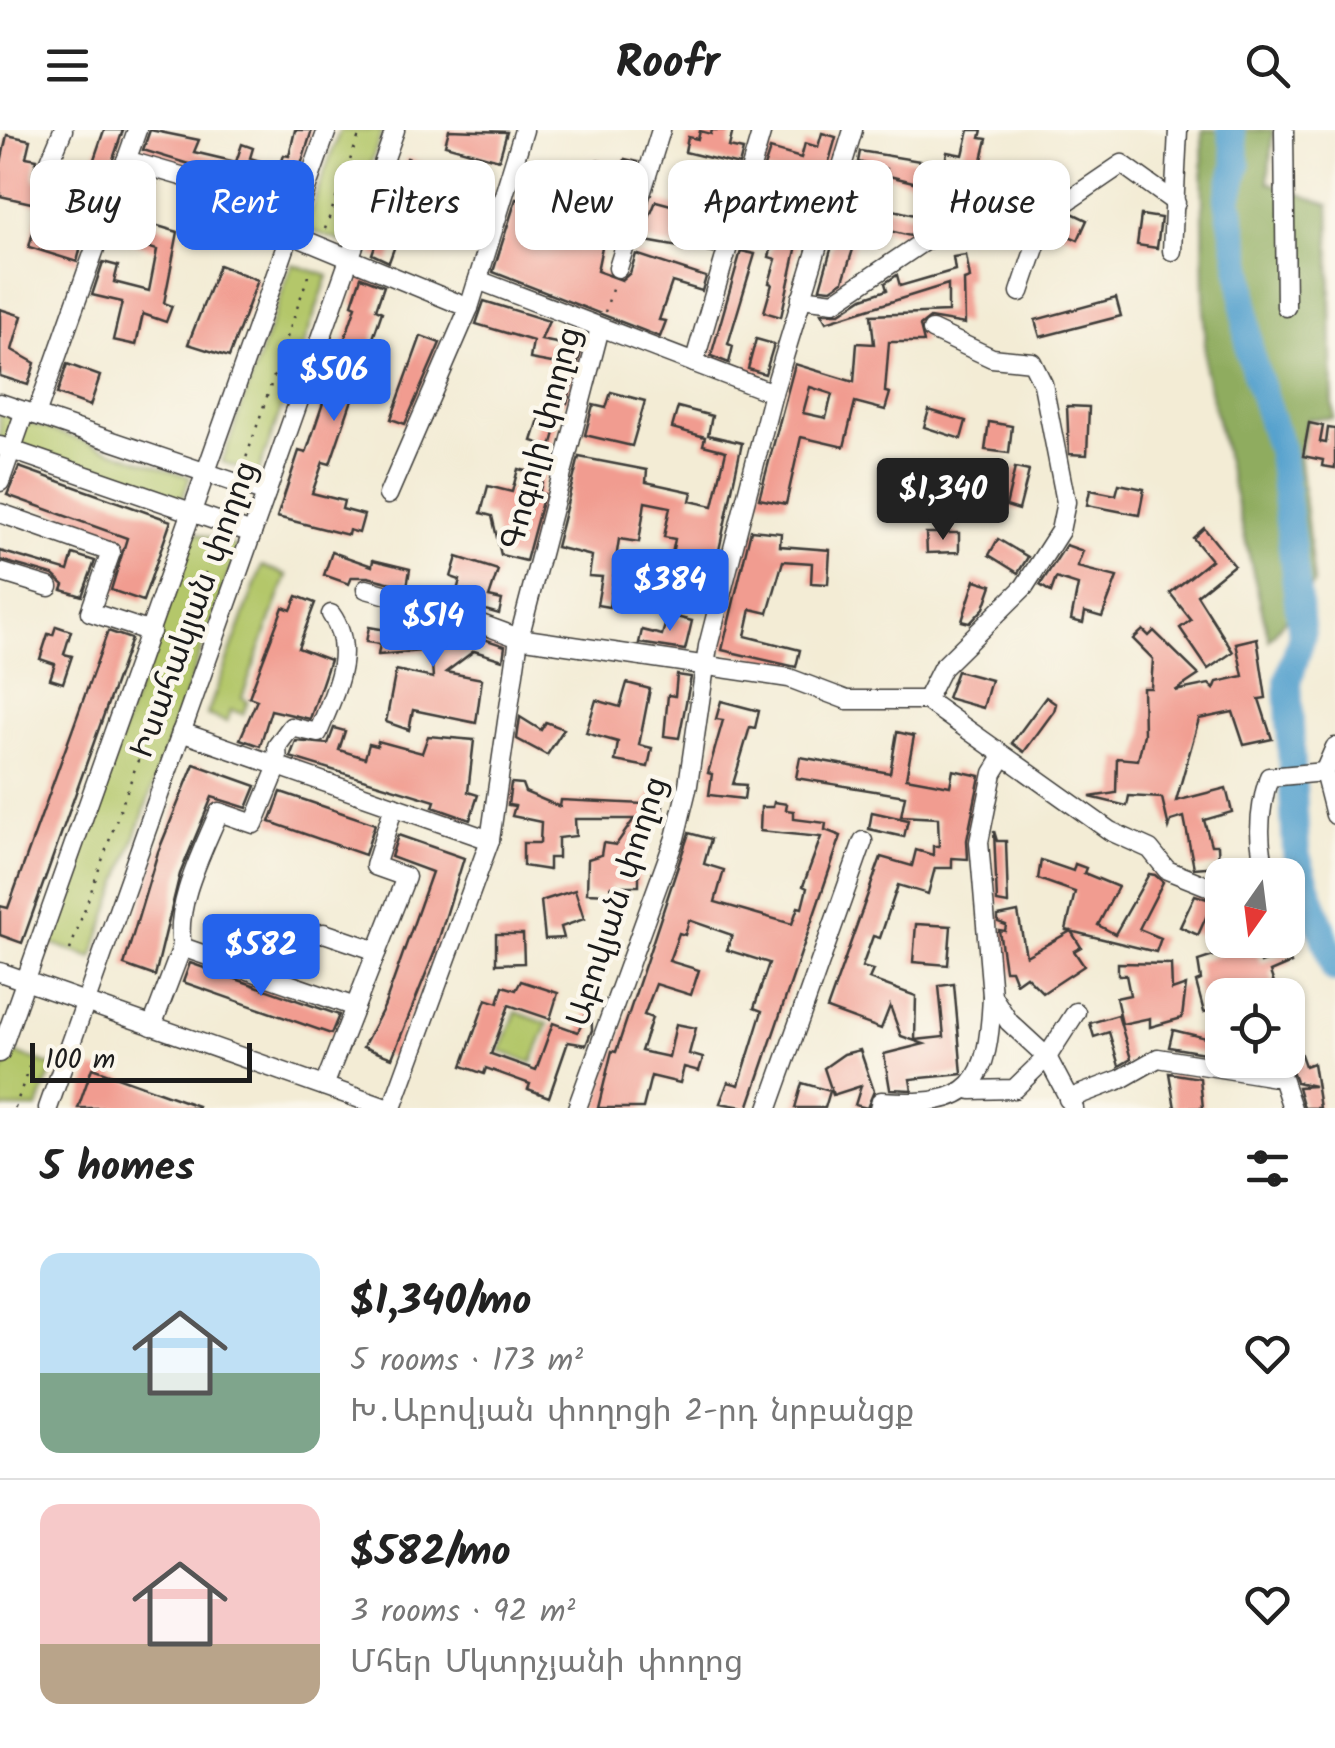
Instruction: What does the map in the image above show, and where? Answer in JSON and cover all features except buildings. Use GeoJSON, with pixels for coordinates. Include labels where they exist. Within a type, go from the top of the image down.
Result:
{"type":"FeatureCollection","features":[{"type":"Feature","properties":{"kind":"street"},"geometry":{"type":"LineString","coordinates":[[50,160],[62,130]]}},
{"type":"Feature","properties":{"kind":"street"},"geometry":{"type":"LineString","coordinates":[[126,160],[137,130]]}},
{"type":"Feature","properties":{"kind":"street","name":"Իսահակյան փողոց"},"geometry":{"type":"LineString","coordinates":[[314,164],[326,130]]}},
{"type":"Feature","properties":{"kind":"street","name":"Իսահակյան փողոց"},"geometry":{"type":"LineString","coordinates":[[48,1108],[395,130]]}},
{"type":"Feature","properties":{"kind":"street"},"geometry":{"type":"LineString","coordinates":[[388,495],[469,308],[524,130]]}},
{"type":"Feature","properties":{"kind":"street"},"geometry":{"type":"LineString","coordinates":[[618,268],[661,130]]}},
{"type":"Feature","properties":{"kind":"street"},"geometry":{"type":"LineString","coordinates":[[694,364],[730,251],[762,130]]}},
{"type":"Feature","properties":{"kind":"street","name":"Աբովյան փողոց"},"geometry":{"type":"LineString","coordinates":[[576,1108],[675,838],[708,666],[708,646],[773,393],[852,130]]}},
{"type":"Feature","properties":{"kind":"street"},"geometry":{"type":"LineString","coordinates":[[1172,251],[1178,130]]}},
{"type":"Feature","properties":{"kind":"street"},"geometry":{"type":"LineString","coordinates":[[1284,130],[1286,307]]}},
{"type":"Feature","properties":{"kind":"street"},"geometry":{"type":"LineString","coordinates":[[1070,199],[1122,164],[1176,202]]}},
{"type":"Feature","properties":{"kind":"street"},"geometry":{"type":"LineString","coordinates":[[314,244],[469,308]]}},
{"type":"Feature","properties":{"kind":"street"},"geometry":{"type":"LineString","coordinates":[[801,298],[834,302],[913,249]]}},
{"type":"Feature","properties":{"kind":"street"},"geometry":{"type":"LineString","coordinates":[[0,482],[5,448],[30,413],[92,250]]}},
{"type":"Feature","properties":{"kind":"street","name":"Իսահակյան փողոց"},"geometry":{"type":"LineString","coordinates":[[0,1053],[285,250]]}},
{"type":"Feature","properties":{"kind":"street"},"geometry":{"type":"LineString","coordinates":[[1020,292],[1034,250]]}},
{"type":"Feature","properties":{"kind":"street"},"geometry":{"type":"LineString","coordinates":[[478,280],[773,393]]}},
{"type":"Feature","properties":{"kind":"street","name":"Գոգոլի փողոց"},"geometry":{"type":"LineString","coordinates":[[389,1108],[490,840],[518,638],[600,328]]}},
{"type":"Feature","properties":{"kind":"street"},"geometry":{"type":"LineString","coordinates":[[926,700],[942,668],[1024,587],[1060,531],[1066,502],[1043,384],[1032,362],[992,358],[932,330]]}},
{"type":"Feature","properties":{"kind":"street"},"geometry":{"type":"LineString","coordinates":[[0,403],[266,493]]}},
{"type":"Feature","properties":{"kind":"street"},"geometry":{"type":"LineString","coordinates":[[5,448],[252,533]]}},
{"type":"Feature","properties":{"kind":"street"},"geometry":{"type":"LineString","coordinates":[[0,513],[111,552],[90,612],[151,632]]}},
{"type":"Feature","properties":{"kind":"street"},"geometry":{"type":"LineString","coordinates":[[0,572],[49,587]]}},
{"type":"Feature","properties":{"kind":"street"},"geometry":{"type":"LineString","coordinates":[[366,589],[446,611],[518,638],[789,678],[848,700],[926,700],[1110,831],[1150,849],[1167,870],[1205,885]]}},
{"type":"Feature","properties":{"kind":"street"},"geometry":{"type":"LineString","coordinates":[[152,1026],[182,946],[180,931],[187,901],[219,812],[254,824],[278,766],[277,746],[291,727],[318,734],[342,674],[342,630],[331,614]]}},
{"type":"Feature","properties":{"kind":"street"},"geometry":{"type":"LineString","coordinates":[[181,732],[490,840]]}},
{"type":"Feature","properties":{"kind":"street"},"geometry":{"type":"LineString","coordinates":[[1261,858],[1269,777],[1305,775],[1335,748]]}},
{"type":"Feature","properties":{"kind":"street"},"geometry":{"type":"LineString","coordinates":[[971,1090],[990,1032],[992,996],[979,842],[992,773],[1002,757]]}},
{"type":"Feature","properties":{"kind":"street"},"geometry":{"type":"LineString","coordinates":[[1305,775],[1335,815]]}},
{"type":"Feature","properties":{"kind":"street"},"geometry":{"type":"LineString","coordinates":[[324,1086],[406,877],[375,866],[394,806]]}},
{"type":"Feature","properties":{"kind":"street"},"geometry":{"type":"LineString","coordinates":[[768,1108],[862,841]]}},
{"type":"Feature","properties":{"kind":"street"},"geometry":{"type":"LineString","coordinates":[[260,974],[270,945],[324,933],[377,950]]}},
{"type":"Feature","properties":{"kind":"street"},"geometry":{"type":"LineString","coordinates":[[182,946],[356,1007]]}},
{"type":"Feature","properties":{"kind":"street"},"geometry":{"type":"LineString","coordinates":[[0,972],[389,1108]]}},
{"type":"Feature","properties":{"kind":"street"},"geometry":{"type":"LineString","coordinates":[[992,996],[1009,1022],[1048,1057],[1071,1103],[1158,1058],[1282,1078],[1292,1108]]}},
{"type":"Feature","properties":{"kind":"street"},"geometry":{"type":"LineString","coordinates":[[879,1108],[882,1101],[956,1100],[971,1090],[1014,1090],[1048,1057],[1076,1012]]}},
{"type":"Feature","properties":{"kind":"path"},"geometry":{"type":"LineString","coordinates":[[322,235],[361,130]]}},
{"type":"Feature","properties":{"kind":"path","name":"Գոգոլի փողոց"},"geometry":{"type":"LineString","coordinates":[[600,328],[618,268]]}},
{"type":"Feature","properties":{"kind":"path"},"geometry":{"type":"LineString","coordinates":[[242,468],[310,270]]}},
{"type":"Feature","properties":{"kind":"path"},"geometry":{"type":"LineString","coordinates":[[70,950],[217,540]]}},
{"type":"Feature","properties":{"kind":"path"},"geometry":{"type":"LineString","coordinates":[[14,1108],[32,1058]]}},
{"type":"Feature","properties":{"kind":"green space"},"geometry":{"type":"Polygon","coordinates":[[[340,130],[383,130],[372,160],[334,160],[334,239],[314,232],[314,201],[340,130]]]}},
{"type":"Feature","properties":{"kind":"green space"},"geometry":{"type":"Polygon","coordinates":[[[1202,130],[1273,130],[1268,182],[1329,205],[1333,418],[1308,419],[1299,454],[1314,583],[1269,640],[1205,369],[1202,130]]]}},
{"type":"Feature","properties":{"kind":"green space"},"geometry":{"type":"Polygon","coordinates":[[[292,264],[328,276],[258,474],[222,462],[292,264]]]}},
{"type":"Feature","properties":{"kind":"green space"},"geometry":{"type":"Polygon","coordinates":[[[0,413],[190,477],[182,501],[0,440],[0,413]]]}},
{"type":"Feature","properties":{"kind":"green space"},"geometry":{"type":"Polygon","coordinates":[[[193,532],[238,547],[92,958],[48,942],[193,532]]]}},
{"type":"Feature","properties":{"kind":"green space"},"geometry":{"type":"Polygon","coordinates":[[[262,566],[287,575],[242,698],[248,701],[243,714],[231,710],[227,722],[207,715],[262,566]]]}},
{"type":"Feature","properties":{"kind":"green space"},"geometry":{"type":"Polygon","coordinates":[[[516,1012],[548,1024],[532,1063],[500,1051],[516,1012]]]}},
{"type":"Feature","properties":{"kind":"green space"},"geometry":{"type":"Polygon","coordinates":[[[10,1051],[53,1066],[38,1108],[0,1108],[0,1079],[10,1051]]]}},
{"type":"Feature","properties":{"kind":"waterway"},"geometry":{"type":"LineString","coordinates":[[1231,130],[1237,164],[1228,199],[1242,276],[1249,351],[1281,452],[1302,635],[1288,682],[1296,853],[1335,969]]}}]}
